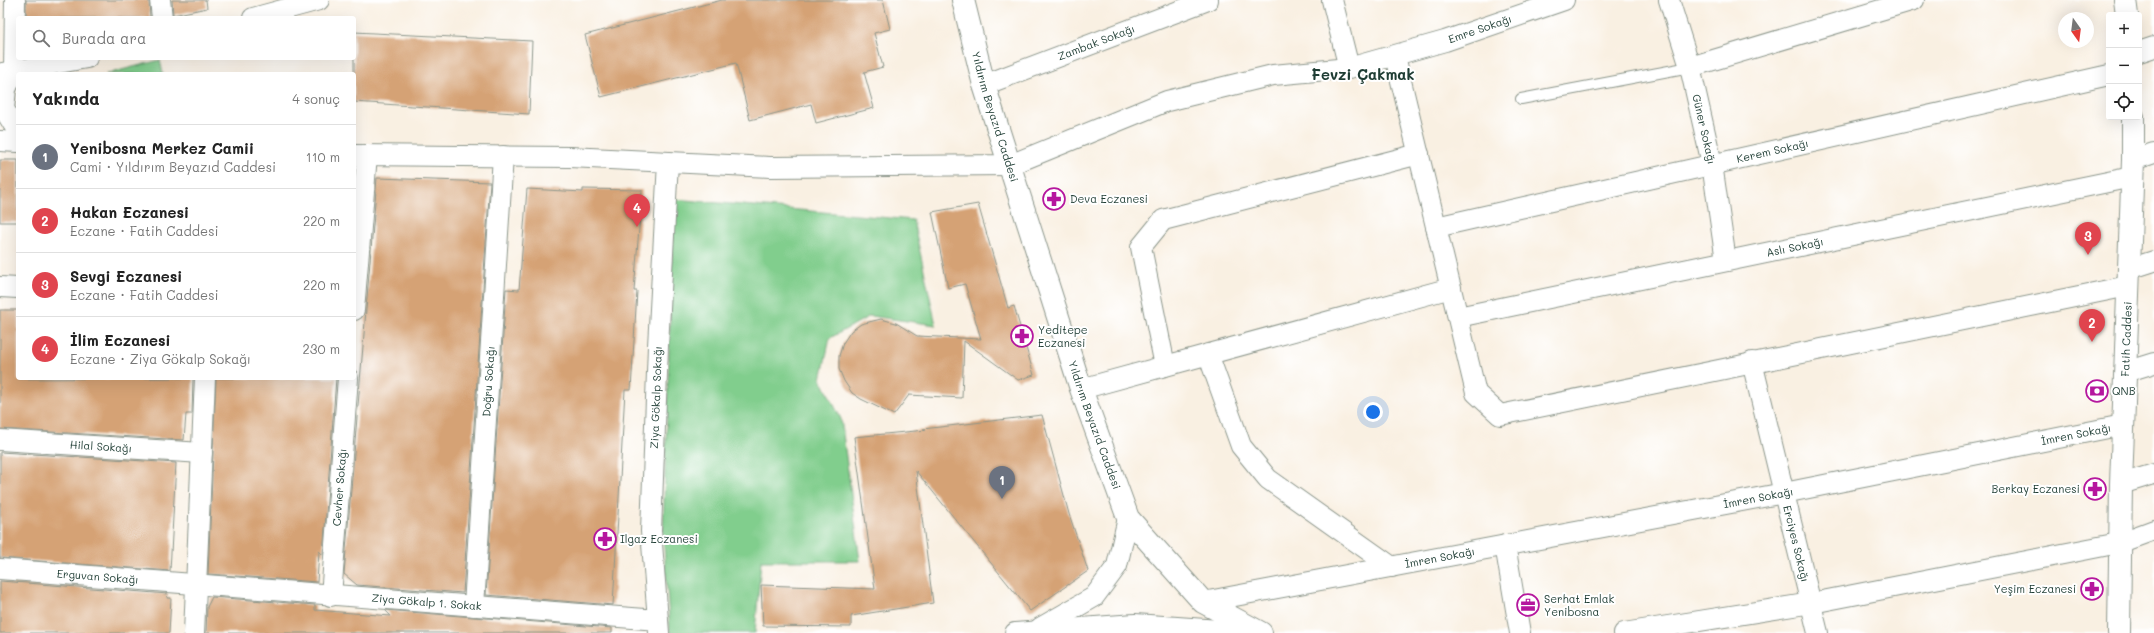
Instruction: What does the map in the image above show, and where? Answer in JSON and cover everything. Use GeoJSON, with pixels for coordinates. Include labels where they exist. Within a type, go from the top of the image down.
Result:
{"type":"FeatureCollection","features":[{"type":"Feature","properties":{"kind":"main road","name":"Yıldırım Beyazıd Caddesi"},"geometry":{"type":"LineString","coordinates":[[963,0],[984,85],[1081,389],[1128,518],[1203,602],[1261,633]]}},
{"type":"Feature","properties":{"kind":"main road"},"geometry":{"type":"LineString","coordinates":[[2125,0],[2127,12]]}},
{"type":"Feature","properties":{"kind":"main road","name":"Fatih Caddesi"},"geometry":{"type":"LineString","coordinates":[[2119,633],[2119,543],[2133,168],[2133,120]]}},
{"type":"Feature","properties":{"kind":"street"},"geometry":{"type":"LineString","coordinates":[[15,0],[4,109],[16,129]]}},
{"type":"Feature","properties":{"kind":"street"},"geometry":{"type":"LineString","coordinates":[[160,0],[162,16]]}},
{"type":"Feature","properties":{"kind":"street"},"geometry":{"type":"LineString","coordinates":[[259,11],[319,0]]}},
{"type":"Feature","properties":{"kind":"street","name":"Zambak Sokağı"},"geometry":{"type":"LineString","coordinates":[[984,85],[1208,0]]}},
{"type":"Feature","properties":{"kind":"street"},"geometry":{"type":"LineString","coordinates":[[1332,0],[1349,68]]}},
{"type":"Feature","properties":{"kind":"street","name":"Emre Sokağı"},"geometry":{"type":"LineString","coordinates":[[1010,165],[1167,101],[1273,75],[1349,68],[1445,42],[1564,0]]}},
{"type":"Feature","properties":{"kind":"street","name":"Güner Sokağı"},"geometry":{"type":"LineString","coordinates":[[1669,0],[1690,67],[1712,164],[1726,261]]}},
{"type":"Feature","properties":{"kind":"street"},"geometry":{"type":"LineString","coordinates":[[1690,67],[1914,0]]}},
{"type":"Feature","properties":{"kind":"street"},"geometry":{"type":"LineString","coordinates":[[2142,51],[2154,47]]}},
{"type":"Feature","properties":{"kind":"street"},"geometry":{"type":"LineString","coordinates":[[1395,56],[1476,393],[1500,415],[1752,362],[2128,277],[2154,261]]}},
{"type":"Feature","properties":{"kind":"street"},"geometry":{"type":"LineString","coordinates":[[7,73],[77,60]]}},
{"type":"Feature","properties":{"kind":"street","name":"Kerem Sokağı"},"geometry":{"type":"LineString","coordinates":[[1436,226],[2106,76]]}},
{"type":"Feature","properties":{"kind":"street"},"geometry":{"type":"LineString","coordinates":[[0,141],[16,142]]}},
{"type":"Feature","properties":{"kind":"street","name":"Aslı Sokağı"},"geometry":{"type":"LineString","coordinates":[[1458,317],[1726,261],[2133,168],[2154,153]]}},
{"type":"Feature","properties":{"kind":"street"},"geometry":{"type":"LineString","coordinates":[[1165,366],[1141,247],[1163,220],[1419,154]]}},
{"type":"Feature","properties":{"kind":"street"},"geometry":{"type":"LineString","coordinates":[[356,258],[360,155],[570,156],[770,166],[1010,165]]}},
{"type":"Feature","properties":{"kind":"street","name":"Doğru Sokağı"},"geometry":{"type":"LineString","coordinates":[[474,606],[503,156]]}},
{"type":"Feature","properties":{"kind":"street","name":"Ziya Gökalp Sokağı"},"geometry":{"type":"LineString","coordinates":[[658,626],[651,531],[658,346],[668,162]]}},
{"type":"Feature","properties":{"kind":"street"},"geometry":{"type":"LineString","coordinates":[[0,287],[16,288]]}},
{"type":"Feature","properties":{"kind":"street"},"geometry":{"type":"LineString","coordinates":[[1081,389],[1451,288]]}},
{"type":"Feature","properties":{"kind":"street","name":"İmren Sokağı"},"geometry":{"type":"LineString","coordinates":[[1208,354],[1241,446],[1268,480],[1392,567]]}},
{"type":"Feature","properties":{"kind":"street","name":"Erciyes Sokağı"},"geometry":{"type":"LineString","coordinates":[[1752,362],[1812,603],[1818,633]]}},
{"type":"Feature","properties":{"kind":"street"},"geometry":{"type":"LineString","coordinates":[[2125,372],[2154,363]]}},
{"type":"Feature","properties":{"kind":"street"},"geometry":{"type":"LineString","coordinates":[[194,633],[205,380]]}},
{"type":"Feature","properties":{"kind":"street","name":"Cevher Sokağı"},"geometry":{"type":"LineString","coordinates":[[331,596],[348,380]]}},
{"type":"Feature","properties":{"kind":"street","name":"İmren Sokağı"},"geometry":{"type":"LineString","coordinates":[[1203,602],[1784,493],[2123,426]]}},
{"type":"Feature","properties":{"kind":"street","name":"Hilal Sokağı"},"geometry":{"type":"LineString","coordinates":[[0,440],[202,453]]}},
{"type":"Feature","properties":{"kind":"street"},"geometry":{"type":"LineString","coordinates":[[2121,484],[2154,474]]}},
{"type":"Feature","properties":{"kind":"street"},"geometry":{"type":"LineString","coordinates":[[1036,632],[1094,597],[1117,566],[1128,518]]}},
{"type":"Feature","properties":{"kind":"street"},"geometry":{"type":"LineString","coordinates":[[1624,633],[1812,603],[2119,543],[2154,530]]}},
{"type":"Feature","properties":{"kind":"street"},"geometry":{"type":"LineString","coordinates":[[1505,545],[1520,633]]}},
{"type":"Feature","properties":{"kind":"street","name":"Erguvan Sokağı"},"geometry":{"type":"LineString","coordinates":[[0,569],[196,584]]}},
{"type":"Feature","properties":{"kind":"street","name":"Ziya Gökalp 1. Sokak"},"geometry":{"type":"LineString","coordinates":[[196,584],[331,596],[474,606],[658,626]]}},
{"type":"Feature","properties":{"kind":"street"},"geometry":{"type":"LineString","coordinates":[[1014,633],[1073,630],[1135,624],[1261,633]]}},
{"type":"Feature","properties":{"kind":"lane"},"geometry":{"type":"LineString","coordinates":[[1521,99],[1690,67]]}},
{"type":"Feature","properties":{"kind":"green space"},"geometry":{"type":"Polygon","coordinates":[[[160,60],[163,72],[114,72],[160,60]]]}},
{"type":"Feature","properties":{"kind":"green space"},"geometry":{"type":"Polygon","coordinates":[[[674,199],[913,220],[936,325],[870,316],[830,338],[821,379],[841,419],[860,561],[761,561],[755,633],[670,633],[663,532],[674,199]]]}},
{"type":"Feature","properties":{"kind":"building"},"geometry":{"type":"Polygon","coordinates":[[[26,0],[149,0],[150,16],[26,16],[26,0]]]}},
{"type":"Feature","properties":{"kind":"building"},"geometry":{"type":"Polygon","coordinates":[[[172,0],[206,0],[207,8],[173,15],[172,0]]]}},
{"type":"Feature","properties":{"kind":"building"},"geometry":{"type":"Polygon","coordinates":[[[722,0],[883,0],[890,29],[874,33],[883,67],[864,72],[874,108],[816,123],[811,104],[750,120],[736,63],[601,97],[585,35],[722,0]]]}},
{"type":"Feature","properties":{"kind":"building"},"geometry":{"type":"Polygon","coordinates":[[[356,32],[532,41],[529,114],[356,102],[356,72],[354,72],[354,60],[356,60],[356,32]]]}},
{"type":"Feature","properties":{"kind":"building"},"geometry":{"type":"Polygon","coordinates":[[[0,160],[16,160],[16,222],[0,222],[0,160]]]}},
{"type":"Feature","properties":{"kind":"building"},"geometry":{"type":"Polygon","coordinates":[[[377,178],[490,182],[463,593],[357,585],[344,574],[377,178]]]}},
{"type":"Feature","properties":{"kind":"building"},"geometry":{"type":"Polygon","coordinates":[[[527,189],[583,192],[583,189],[642,190],[634,291],[637,291],[631,390],[625,390],[613,605],[486,595],[506,289],[519,290],[527,189]]]}},
{"type":"Feature","properties":{"kind":"building"},"geometry":{"type":"Polygon","coordinates":[[[978,204],[1008,308],[1014,306],[1034,375],[1018,380],[964,341],[962,398],[909,395],[894,415],[861,399],[852,393],[844,381],[839,369],[839,356],[843,343],[851,331],[861,324],[881,319],[896,323],[917,336],[981,339],[965,284],[948,288],[932,212],[978,204]]]}},
{"type":"Feature","properties":{"kind":"building"},"geometry":{"type":"Polygon","coordinates":[[[0,310],[16,310],[16,380],[193,380],[192,414],[186,414],[184,440],[0,429],[0,310]]]}},
{"type":"Feature","properties":{"kind":"building"},"geometry":{"type":"Polygon","coordinates":[[[216,380],[336,380],[323,555],[319,551],[317,582],[208,574],[216,380]]]}},
{"type":"Feature","properties":{"kind":"building"},"geometry":{"type":"Polygon","coordinates":[[[1042,415],[1069,514],[1088,571],[1030,611],[916,471],[933,603],[851,616],[851,627],[763,626],[761,585],[875,589],[854,437],[926,430],[923,429],[1042,415]]]}},
{"type":"Feature","properties":{"kind":"building"},"geometry":{"type":"Polygon","coordinates":[[[0,452],[176,463],[170,571],[0,558],[0,452]]]}},
{"type":"Feature","properties":{"kind":"building"},"geometry":{"type":"Polygon","coordinates":[[[0,581],[168,594],[167,598],[171,598],[169,633],[0,633],[0,581]]]}},
{"type":"Feature","properties":{"kind":"building"},"geometry":{"type":"Polygon","coordinates":[[[212,597],[315,605],[315,610],[391,616],[385,610],[612,628],[612,633],[206,633],[207,607],[212,597]]]}},
{"type":"Feature","properties":{"kind":"place","name":"Deva Eczanesi"},"geometry":{"type":"Point","coordinates":[1054,199]}},
{"type":"Feature","properties":{"kind":"place","name":"İlim Eczanesi"},"geometry":{"type":"Point","coordinates":[637,227]}},
{"type":"Feature","properties":{"kind":"place","name":"Sevgi Eczanesi"},"geometry":{"type":"Point","coordinates":[2088,255]}},
{"type":"Feature","properties":{"kind":"place","name":"Yeditepe Eczanesi"},"geometry":{"type":"Point","coordinates":[1022,336]}},
{"type":"Feature","properties":{"kind":"place","name":"Hakan Eczanesi"},"geometry":{"type":"Point","coordinates":[2092,342]}},
{"type":"Feature","properties":{"kind":"place","name":"QNB"},"geometry":{"type":"Point","coordinates":[2097,391]}},
{"type":"Feature","properties":{"kind":"place","name":"Berkay Eczanesi"},"geometry":{"type":"Point","coordinates":[2095,489]}},
{"type":"Feature","properties":{"kind":"place","name":"Yenibosna Merkez Camii"},"geometry":{"type":"Point","coordinates":[1002,499]}},
{"type":"Feature","properties":{"kind":"place","name":"Ilgaz Eczanesi"},"geometry":{"type":"Point","coordinates":[605,539]}},
{"type":"Feature","properties":{"kind":"place","name":"Yeşim Eczanesi"},"geometry":{"type":"Point","coordinates":[2092,589]}},
{"type":"Feature","properties":{"kind":"place","name":"Serhat Emlak Yenibosna"},"geometry":{"type":"Point","coordinates":[1528,605]}},
{"type":"Feature","properties":{"kind":"district","name":"Fevzi Çakmak"},"geometry":{"type":"Point","coordinates":[1363,75]}}]}
